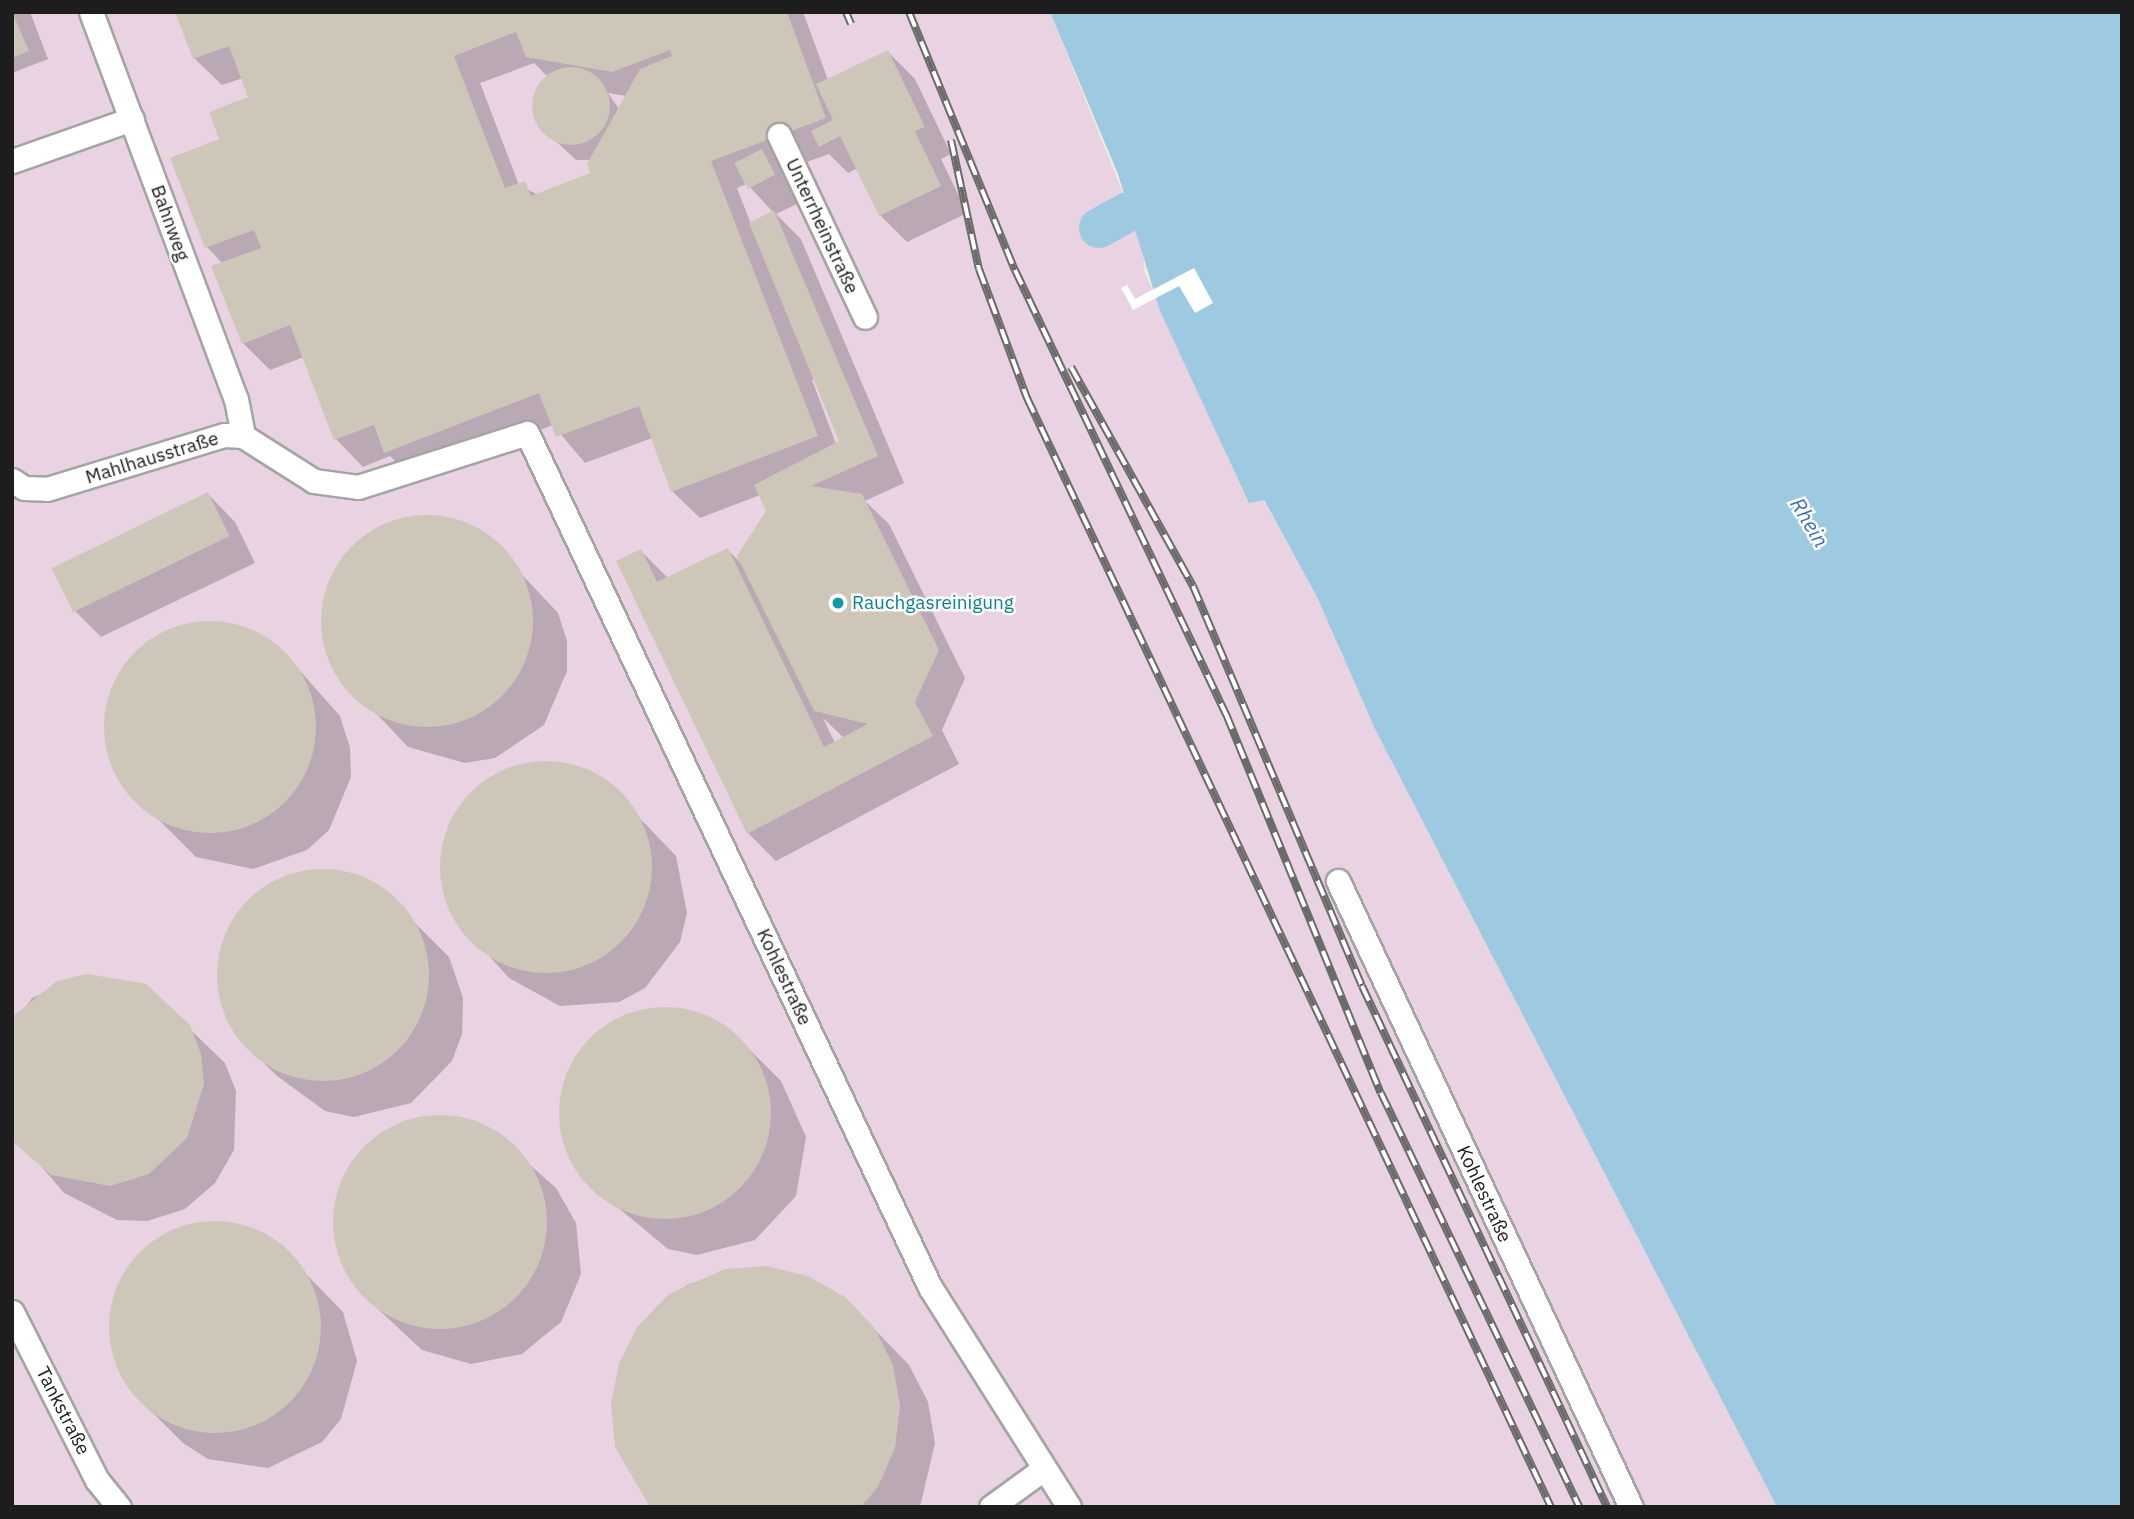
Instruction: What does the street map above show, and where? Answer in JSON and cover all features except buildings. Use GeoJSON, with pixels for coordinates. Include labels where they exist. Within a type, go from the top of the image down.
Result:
{"type":"FeatureCollection","features":[{"type":"Feature","properties":{"kind":"lane","name":"Bahnweg"},"geometry":{"type":"LineString","coordinates":[[91,12],[236,399],[243,436]]}},
{"type":"Feature","properties":{"kind":"lane"},"geometry":{"type":"LineString","coordinates":[[12,161],[132,119]]}},
{"type":"Feature","properties":{"kind":"lane","name":"Unterrheinstraße"},"geometry":{"type":"LineString","coordinates":[[779,135],[865,317]]}},
{"type":"Feature","properties":{"kind":"lane","name":"Mahlhausstraße"},"geometry":{"type":"LineString","coordinates":[[12,480],[24,488],[47,489],[224,435],[243,436],[314,481],[358,487],[527,432]]}},
{"type":"Feature","properties":{"kind":"lane","name":"Kohlestraße"},"geometry":{"type":"LineString","coordinates":[[527,432],[930,1287],[1042,1470],[1069,1507]]}},
{"type":"Feature","properties":{"kind":"lane","name":"Kohlestraße"},"geometry":{"type":"LineString","coordinates":[[1338,881],[1631,1507]]}},
{"type":"Feature","properties":{"kind":"lane","name":"Tankstraße"},"geometry":{"type":"LineString","coordinates":[[12,1312],[97,1480],[119,1507]]}},
{"type":"Feature","properties":{"kind":"lane"},"geometry":{"type":"LineString","coordinates":[[991,1507],[1042,1470]]}},
{"type":"Feature","properties":{"kind":"shaded area"},"geometry":{"type":"Polygon","coordinates":[[[12,12],[1050,12],[1144,245],[1144,271],[1242,489],[1263,500],[1317,597],[1375,729],[1777,1507],[12,1507],[12,12]]]}},
{"type":"Feature","properties":{"kind":"water","name":"Rhein"},"geometry":{"type":"Polygon","coordinates":[[[1050,12],[2122,12],[2122,1507],[1777,1507],[1375,729],[1317,597],[1264,500],[1249,503],[1160,311],[1118,174],[1050,12]]]}},
{"type":"Feature","properties":{"kind":"pier"},"geometry":{"type":"Polygon","coordinates":[[[1194,268],[1213,303],[1195,313],[1179,286],[1133,310],[1121,288],[1127,285],[1135,299],[1194,268]]]}},
{"type":"Feature","properties":{"kind":"waterway"},"geometry":{"type":"LineString","coordinates":[[1099,228],[1128,212]]}},
{"type":"Feature","properties":{"kind":"railway"},"geometry":{"type":"LineString","coordinates":[[846,12],[851,24]]}},
{"type":"Feature","properties":{"kind":"railway"},"geometry":{"type":"LineString","coordinates":[[909,12],[1015,270],[1226,714],[1381,1093],[1579,1507]]}},
{"type":"Feature","properties":{"kind":"railway"},"geometry":{"type":"LineString","coordinates":[[951,140],[979,269],[1027,398],[1551,1507]]}},
{"type":"Feature","properties":{"kind":"railway"},"geometry":{"type":"LineString","coordinates":[[1071,367],[1193,586],[1362,986],[1607,1507]]}},
{"type":"Feature","properties":{"kind":"place","name":"Rauchgasreinigung"},"geometry":{"type":"Point","coordinates":[838,603]}}]}
